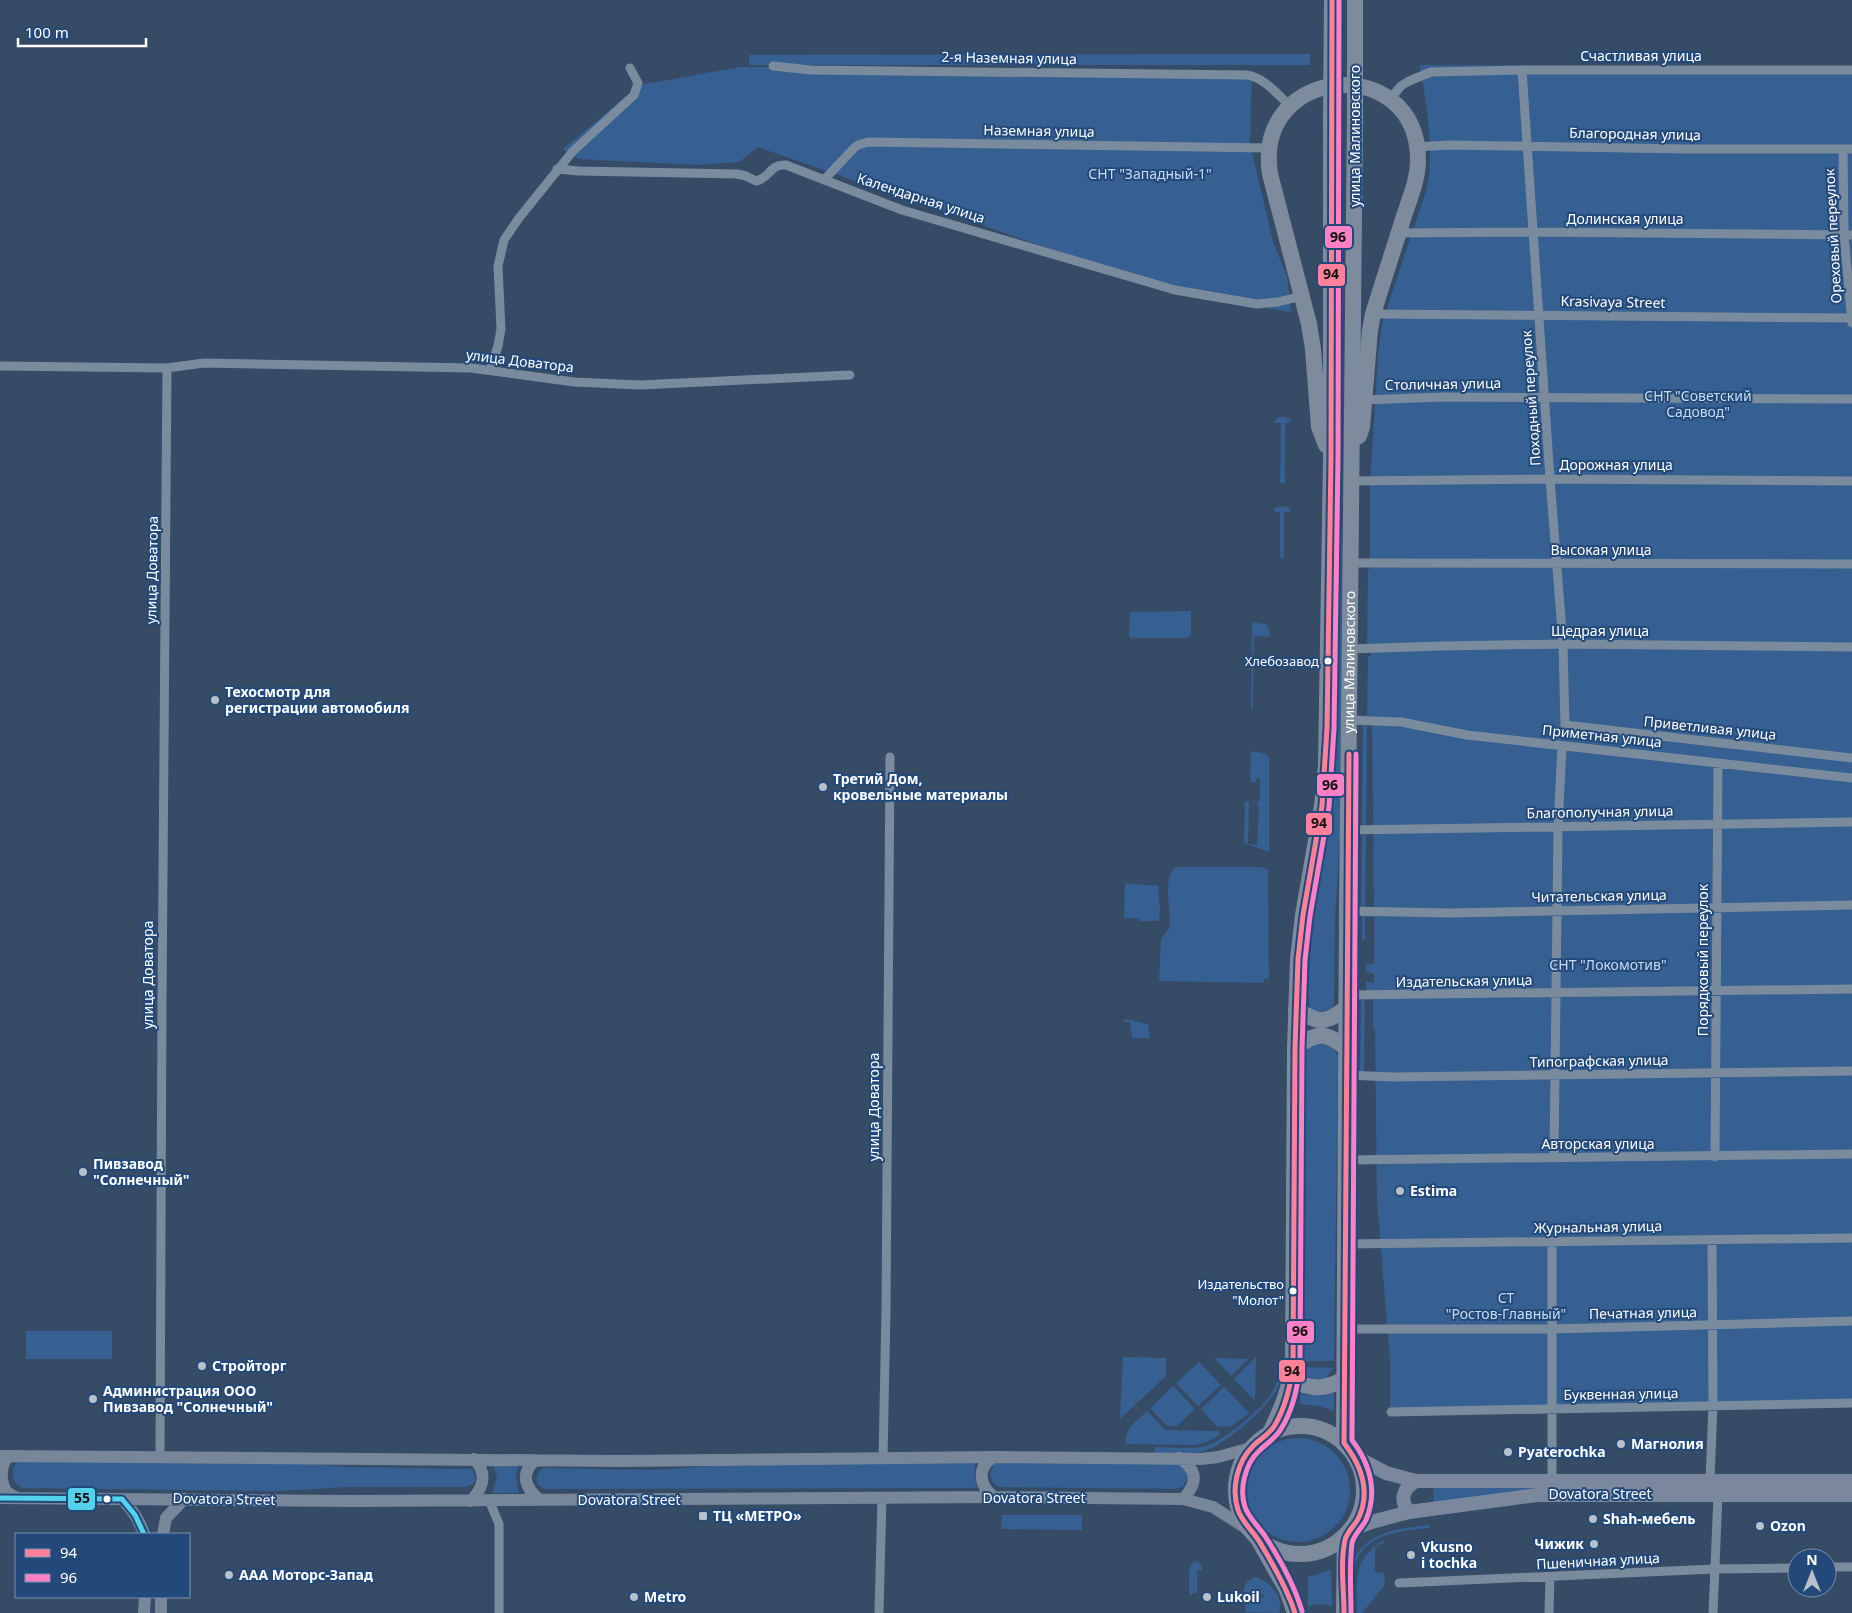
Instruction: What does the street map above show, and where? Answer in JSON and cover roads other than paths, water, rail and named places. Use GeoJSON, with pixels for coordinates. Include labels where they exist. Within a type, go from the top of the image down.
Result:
{"type":"FeatureCollection","features":[{"type":"Feature","properties":{"kind":"highway","name":"улица Малиновского"},"geometry":{"type":"LineString","coordinates":[[1270,1433],[1286,1398],[1291,1380],[1293,1345],[1295,1048],[1300,937],[1322,806],[1326,765],[1331,458],[1332,0]]}},
{"type":"Feature","properties":{"kind":"highway","name":"улица Малиновского"},"geometry":{"type":"LineString","coordinates":[[1344,1442],[1346,911],[1355,0]]}},
{"type":"Feature","properties":{"kind":"highway"},"geometry":{"type":"LineString","coordinates":[[1331,458],[1320,427],[1313,349],[1302,296],[1270,174],[1269,148],[1275,128],[1290,106],[1311,92],[1334,85],[1358,86],[1390,99],[1406,117],[1417,147],[1417,173],[1373,314],[1360,432],[1351,457]]}},
{"type":"Feature","properties":{"kind":"highway"},"geometry":{"type":"LineString","coordinates":[[1296,1009],[1315,1020],[1324,1021],[1332,1019],[1346,1002]]}},
{"type":"Feature","properties":{"kind":"highway"},"geometry":{"type":"LineString","coordinates":[[1295,1048],[1308,1038],[1322,1035],[1335,1039],[1346,1048]]}},
{"type":"Feature","properties":{"kind":"highway"},"geometry":{"type":"LineString","coordinates":[[1291,1380],[1307,1387],[1316,1388],[1332,1385],[1345,1379]]}},
{"type":"Feature","properties":{"kind":"highway"},"geometry":{"type":"LineString","coordinates":[[1253,1534],[1282,1552],[1309,1554],[1332,1547],[1348,1533],[1359,1517],[1365,1491],[1362,1472],[1356,1457],[1344,1442],[1322,1429],[1309,1426],[1282,1428],[1270,1433],[1251,1448],[1242,1462],[1237,1475],[1235,1488],[1238,1510],[1287,1590],[1295,1613]]}},
{"type":"Feature","properties":{"kind":"highway"},"geometry":{"type":"LineString","coordinates":[[1344,1613],[1348,1533]]}},
{"type":"Feature","properties":{"kind":"main road","name":"Dovatora Street"},"geometry":{"type":"LineString","coordinates":[[1356,1457],[1386,1473],[1416,1481],[1852,1481]]}},
{"type":"Feature","properties":{"kind":"main road"},"geometry":{"type":"LineString","coordinates":[[1410,1512],[1404,1505],[1403,1494],[1409,1485],[1416,1481]]}},
{"type":"Feature","properties":{"kind":"main road","name":"Dovatora Street"},"geometry":{"type":"LineString","coordinates":[[1348,1533],[1374,1521],[1410,1512],[1545,1494],[1852,1495]]}},
{"type":"Feature","properties":{"kind":"street","name":"2-я Наземная улица"},"geometry":{"type":"LineString","coordinates":[[773,66],[811,70],[1246,75],[1263,81],[1290,106]]}},
{"type":"Feature","properties":{"kind":"street"},"geometry":{"type":"LineString","coordinates":[[490,370],[498,346],[501,329],[498,266],[504,240],[557,169],[634,95],[638,83],[630,68]]}},
{"type":"Feature","properties":{"kind":"street","name":"Счастливая улица"},"geometry":{"type":"LineString","coordinates":[[1390,99],[1401,86],[1431,72],[1522,70],[1852,70]]}},
{"type":"Feature","properties":{"kind":"street","name":"Походный переулок"},"geometry":{"type":"LineString","coordinates":[[1522,70],[1563,644],[1565,725]]}},
{"type":"Feature","properties":{"kind":"street","name":"Наземная улица"},"geometry":{"type":"LineString","coordinates":[[824,180],[854,148],[868,142],[1269,148]]}},
{"type":"Feature","properties":{"kind":"street","name":"Благородная улица"},"geometry":{"type":"LineString","coordinates":[[1417,147],[1448,145],[1686,149],[1847,149]]}},
{"type":"Feature","properties":{"kind":"street","name":"Ореховый переулок"},"geometry":{"type":"LineString","coordinates":[[1847,149],[1852,323]]}},
{"type":"Feature","properties":{"kind":"street","name":"Календарная улица"},"geometry":{"type":"LineString","coordinates":[[557,169],[737,174],[756,181],[767,175],[773,167],[786,165],[902,210],[1175,290],[1257,304],[1278,302],[1302,296]]}},
{"type":"Feature","properties":{"kind":"street","name":"Долинская улица"},"geometry":{"type":"LineString","coordinates":[[1399,233],[1533,232],[1848,235]]}},
{"type":"Feature","properties":{"kind":"street","name":"Krasivaya Street"},"geometry":{"type":"LineString","coordinates":[[1373,314],[1852,318]]}},
{"type":"Feature","properties":{"kind":"street","name":"улица Доватора"},"geometry":{"type":"LineString","coordinates":[[160,1458],[167,368],[204,363],[471,368],[574,382],[640,385],[850,375]]}},
{"type":"Feature","properties":{"kind":"street"},"geometry":{"type":"LineString","coordinates":[[0,366],[167,368]]}},
{"type":"Feature","properties":{"kind":"street","name":"Столичная улица"},"geometry":{"type":"LineString","coordinates":[[1364,400],[1442,397],[1852,399]]}},
{"type":"Feature","properties":{"kind":"street","name":"Дорожная улица"},"geometry":{"type":"LineString","coordinates":[[1351,481],[1550,479],[1852,480]]}},
{"type":"Feature","properties":{"kind":"street","name":"Высокая улица"},"geometry":{"type":"LineString","coordinates":[[1350,563],[1852,564]]}},
{"type":"Feature","properties":{"kind":"street","name":"Щедрая улица"},"geometry":{"type":"LineString","coordinates":[[1349,649],[1563,644],[1852,648]]}},
{"type":"Feature","properties":{"kind":"street","name":"Приметная улица"},"geometry":{"type":"LineString","coordinates":[[1349,720],[1395,721],[1467,735],[1852,778]]}},
{"type":"Feature","properties":{"kind":"street","name":"Приветливая улица"},"geometry":{"type":"LineString","coordinates":[[1565,725],[1852,758]]}},
{"type":"Feature","properties":{"kind":"street"},"geometry":{"type":"LineString","coordinates":[[1554,1158],[1558,827],[1562,746]]}},
{"type":"Feature","properties":{"kind":"street","name":"улица Доватора"},"geometry":{"type":"LineString","coordinates":[[883,1458],[890,756]]}},
{"type":"Feature","properties":{"kind":"street","name":"Порядковый переулок"},"geometry":{"type":"LineString","coordinates":[[1715,1157],[1718,763]]}},
{"type":"Feature","properties":{"kind":"street","name":"Благополучная улица"},"geometry":{"type":"LineString","coordinates":[[1348,830],[1852,822]]}},
{"type":"Feature","properties":{"kind":"street","name":"Читательская улица"},"geometry":{"type":"LineString","coordinates":[[1346,911],[1448,912],[1852,905]]}},
{"type":"Feature","properties":{"kind":"street","name":"Издательская улица"},"geometry":{"type":"LineString","coordinates":[[1346,1002],[1556,994],[1852,989]]}},
{"type":"Feature","properties":{"kind":"street","name":"Типографская улица"},"geometry":{"type":"LineString","coordinates":[[1346,1075],[1393,1077],[1852,1071]]}},
{"type":"Feature","properties":{"kind":"street","name":"Авторская улица"},"geometry":{"type":"LineString","coordinates":[[1345,1160],[1852,1154]]}},
{"type":"Feature","properties":{"kind":"street","name":"Журнальная улица"},"geometry":{"type":"LineString","coordinates":[[1345,1244],[1852,1238]]}},
{"type":"Feature","properties":{"kind":"street"},"geometry":{"type":"LineString","coordinates":[[1710,1480],[1713,1405],[1712,1240]]}},
{"type":"Feature","properties":{"kind":"street"},"geometry":{"type":"LineString","coordinates":[[1552,1242],[1552,1480]]}},
{"type":"Feature","properties":{"kind":"street","name":"Печатная улица"},"geometry":{"type":"LineString","coordinates":[[1345,1330],[1712,1326],[1852,1320]]}},
{"type":"Feature","properties":{"kind":"street","name":"Буквенная улица"},"geometry":{"type":"LineString","coordinates":[[1391,1412],[1852,1403]]}},
{"type":"Feature","properties":{"kind":"street"},"geometry":{"type":"LineString","coordinates":[[17,1498],[7,1492],[2,1480],[2,1466],[5,1456],[535,1460],[994,1457],[1179,1458],[1218,1457],[1251,1448]]}},
{"type":"Feature","properties":{"kind":"street"},"geometry":{"type":"LineString","coordinates":[[994,1457],[985,1464],[981,1475],[984,1487],[994,1497]]}},
{"type":"Feature","properties":{"kind":"street"},"geometry":{"type":"LineString","coordinates":[[1179,1458],[1190,1467],[1194,1477],[1192,1487],[1183,1499]]}},
{"type":"Feature","properties":{"kind":"street"},"geometry":{"type":"LineString","coordinates":[[472,1500],[479,1492],[483,1476],[481,1466],[474,1459]]}},
{"type":"Feature","properties":{"kind":"street"},"geometry":{"type":"LineString","coordinates":[[535,1460],[528,1466],[526,1472],[527,1484],[539,1500]]}},
{"type":"Feature","properties":{"kind":"street"},"geometry":{"type":"LineString","coordinates":[[1713,1613],[1718,1494]]}},
{"type":"Feature","properties":{"kind":"street"},"geometry":{"type":"LineString","coordinates":[[879,1613],[882,1497]]}},
{"type":"Feature","properties":{"kind":"street","name":"Dovatora Street"},"geometry":{"type":"LineString","coordinates":[[0,1498],[539,1500],[994,1497],[1183,1499],[1213,1507],[1253,1534]]}},
{"type":"Feature","properties":{"kind":"street"},"geometry":{"type":"LineString","coordinates":[[163,1533],[166,1518],[184,1498]]}},
{"type":"Feature","properties":{"kind":"street"},"geometry":{"type":"LineString","coordinates":[[122,1499],[134,1512],[144,1533]]}},
{"type":"Feature","properties":{"kind":"street"},"geometry":{"type":"LineString","coordinates":[[489,1500],[499,1524],[499,1613]]}},
{"type":"Feature","properties":{"kind":"street"},"geometry":{"type":"LineString","coordinates":[[1837,1567],[1852,1566]]}},
{"type":"Feature","properties":{"kind":"street","name":"Пшеничная улица"},"geometry":{"type":"LineString","coordinates":[[1399,1583],[1714,1569],[1787,1568]]}},
{"type":"Feature","properties":{"kind":"street"},"geometry":{"type":"LineString","coordinates":[[1549,1613],[1550,1577]]}},
{"type":"Feature","properties":{"kind":"street"},"geometry":{"type":"LineString","coordinates":[[144,1598],[144,1613]]}},
{"type":"Feature","properties":{"kind":"street"},"geometry":{"type":"LineString","coordinates":[[161,1598],[161,1613]]}},
{"type":"Feature","properties":{"kind":"place","name":"Хлебозавод"},"geometry":{"type":"Point","coordinates":[1328,661]}},
{"type":"Feature","properties":{"kind":"place","name":"Техосмотр для регистрации автомобиля"},"geometry":{"type":"Point","coordinates":[215,700]}},
{"type":"Feature","properties":{"kind":"place","name":"Третий Дом, кровельные материалы"},"geometry":{"type":"Point","coordinates":[823,787]}},
{"type":"Feature","properties":{"kind":"place","name":"Пивзавод \"Солнечный\""},"geometry":{"type":"Point","coordinates":[83,1172]}},
{"type":"Feature","properties":{"kind":"place","name":"Estima"},"geometry":{"type":"Point","coordinates":[1400,1191]}},
{"type":"Feature","properties":{"kind":"place","name":"Издательство \"Молот\""},"geometry":{"type":"Point","coordinates":[1293,1291]}},
{"type":"Feature","properties":{"kind":"place","name":"Стройторг"},"geometry":{"type":"Point","coordinates":[202,1366]}},
{"type":"Feature","properties":{"kind":"place","name":"Администрация ООО Пивзавод \"Солнечный\""},"geometry":{"type":"Point","coordinates":[93,1399]}},
{"type":"Feature","properties":{"kind":"place","name":"Магнолия"},"geometry":{"type":"Point","coordinates":[1621,1444]}},
{"type":"Feature","properties":{"kind":"place","name":"Pyaterochka"},"geometry":{"type":"Point","coordinates":[1508,1452]}},
{"type":"Feature","properties":{"kind":"place","name":"ТЦ «МЕТРО»"},"geometry":{"type":"Point","coordinates":[703,1516]}},
{"type":"Feature","properties":{"kind":"place","name":"Shah-мебель"},"geometry":{"type":"Point","coordinates":[1593,1519]}},
{"type":"Feature","properties":{"kind":"place","name":"Ozon"},"geometry":{"type":"Point","coordinates":[1760,1526]}},
{"type":"Feature","properties":{"kind":"place","name":"Чижик"},"geometry":{"type":"Point","coordinates":[1594,1544]}},
{"type":"Feature","properties":{"kind":"place","name":"Vkusno i tochka"},"geometry":{"type":"Point","coordinates":[1411,1555]}},
{"type":"Feature","properties":{"kind":"place","name":"ААА Моторс-Запад"},"geometry":{"type":"Point","coordinates":[229,1575]}},
{"type":"Feature","properties":{"kind":"place","name":"Metro"},"geometry":{"type":"Point","coordinates":[634,1597]}},
{"type":"Feature","properties":{"kind":"place","name":"Lukoil"},"geometry":{"type":"Point","coordinates":[1207,1597]}},
{"type":"Feature","properties":{"kind":"park label","name":"СНТ \"Западный-1\""},"geometry":{"type":"Point","coordinates":[1150,174]}},
{"type":"Feature","properties":{"kind":"park label","name":"СНТ \"Советский Садовод\""},"geometry":{"type":"Point","coordinates":[1698,404]}},
{"type":"Feature","properties":{"kind":"park label","name":"СНТ \"Локомотив\""},"geometry":{"type":"Point","coordinates":[1608,965]}},
{"type":"Feature","properties":{"kind":"park label","name":"СТ \"Ростов-Главный\""},"geometry":{"type":"Point","coordinates":[1506,1306]}}]}
